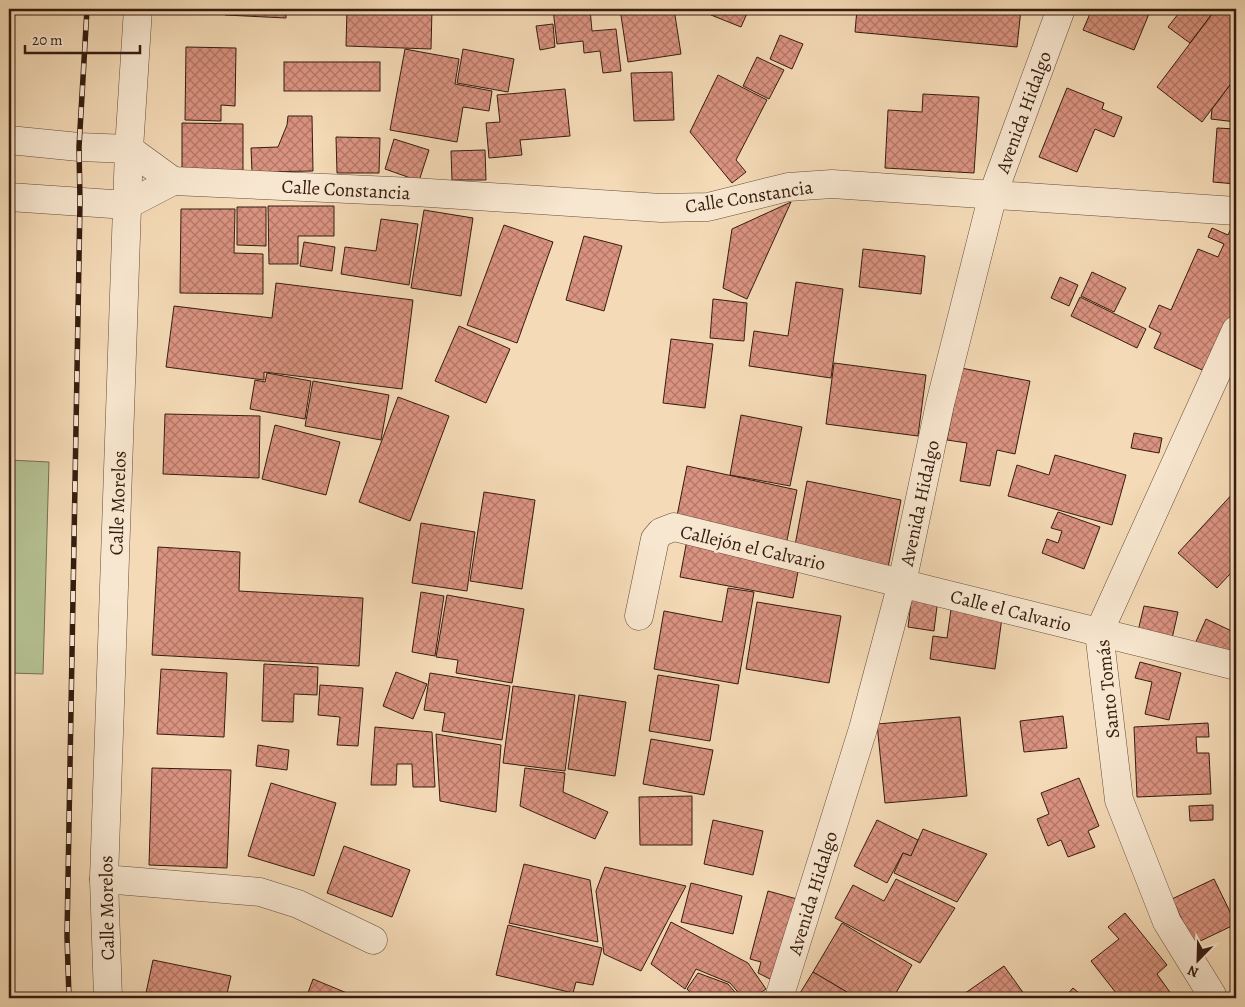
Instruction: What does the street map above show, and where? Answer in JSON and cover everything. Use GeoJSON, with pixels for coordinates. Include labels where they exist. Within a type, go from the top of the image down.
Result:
{"type":"FeatureCollection","features":[{"type":"Feature","properties":{"kind":"street","name":"Calle Morelos"},"geometry":{"type":"LineString","coordinates":[[108,998],[104,880],[129,149],[138,9]]}},
{"type":"Feature","properties":{"kind":"street","name":"Avenida Hidalgo"},"geometry":{"type":"LineString","coordinates":[[779,998],[863,729],[902,583],[940,404],[993,194],[1060,9]]}},
{"type":"Feature","properties":{"kind":"street"},"geometry":{"type":"LineString","coordinates":[[9,140],[79,147],[129,149],[172,181],[127,205],[9,196]]}},
{"type":"Feature","properties":{"kind":"street","name":"Calle Constancia"},"geometry":{"type":"LineString","coordinates":[[172,181],[414,192],[660,208],[708,207],[788,187],[832,184],[1236,212]]}},
{"type":"Feature","properties":{"kind":"street","name":"Santo Tomás"},"geometry":{"type":"LineString","coordinates":[[1212,995],[1168,922],[1119,800],[1099,632],[1236,330]]}},
{"type":"Feature","properties":{"kind":"street","name":"Callejón el Calvario"},"geometry":{"type":"LineString","coordinates":[[639,616],[655,540],[661,532],[674,527],[902,583]]}},
{"type":"Feature","properties":{"kind":"street","name":"Calle el Calvario"},"geometry":{"type":"LineString","coordinates":[[902,583],[1236,666]]}},
{"type":"Feature","properties":{"kind":"street"},"geometry":{"type":"LineString","coordinates":[[104,880],[260,892],[298,904],[373,940]]}},
{"type":"Feature","properties":{"kind":"green space"},"geometry":{"type":"Polygon","coordinates":[[[9,460],[49,462],[43,674],[9,673],[9,460]]]}},
{"type":"Feature","properties":{"kind":"building"},"geometry":{"type":"Polygon","coordinates":[[[226,9],[286,9],[286,18],[225,15],[226,9]]]}},
{"type":"Feature","properties":{"kind":"building"},"geometry":{"type":"Polygon","coordinates":[[[347,9],[432,9],[431,49],[346,46],[347,9]]]}},
{"type":"Feature","properties":{"kind":"building"},"geometry":{"type":"Polygon","coordinates":[[[553,9],[590,9],[592,31],[616,29],[621,71],[603,73],[600,51],[584,53],[583,41],[557,44],[553,9]]]}},
{"type":"Feature","properties":{"kind":"building"},"geometry":{"type":"Polygon","coordinates":[[[620,9],[674,9],[681,54],[628,62],[620,9]]]}},
{"type":"Feature","properties":{"kind":"building"},"geometry":{"type":"Polygon","coordinates":[[[714,9],[749,9],[741,27],[711,15],[714,9]]]}},
{"type":"Feature","properties":{"kind":"building"},"geometry":{"type":"Polygon","coordinates":[[[857,9],[1021,9],[1017,47],[855,32],[857,9]]]}},
{"type":"Feature","properties":{"kind":"building"},"geometry":{"type":"Polygon","coordinates":[[[1092,9],[1151,9],[1134,50],[1083,30],[1092,9]]]}},
{"type":"Feature","properties":{"kind":"building"},"geometry":{"type":"Polygon","coordinates":[[[1182,9],[1202,9],[1211,15],[1190,43],[1168,27],[1182,9]]]}},
{"type":"Feature","properties":{"kind":"building"},"geometry":{"type":"Polygon","coordinates":[[[1216,9],[1236,9],[1236,77],[1202,122],[1157,87],[1216,9]]]}},
{"type":"Feature","properties":{"kind":"building"},"geometry":{"type":"Polygon","coordinates":[[[553,24],[555,47],[540,50],[536,26],[553,24]]]}},
{"type":"Feature","properties":{"kind":"building"},"geometry":{"type":"Polygon","coordinates":[[[780,35],[803,44],[792,69],[770,59],[780,35]]]}},
{"type":"Feature","properties":{"kind":"building"},"geometry":{"type":"Polygon","coordinates":[[[186,47],[236,48],[235,106],[221,105],[221,121],[185,120],[186,47]]]}},
{"type":"Feature","properties":{"kind":"building"},"geometry":{"type":"Polygon","coordinates":[[[405,49],[459,59],[455,84],[492,91],[489,111],[463,107],[457,142],[390,130],[405,49]]]}},
{"type":"Feature","properties":{"kind":"building"},"geometry":{"type":"Polygon","coordinates":[[[463,49],[514,59],[508,92],[457,83],[463,49]]]}},
{"type":"Feature","properties":{"kind":"building"},"geometry":{"type":"Polygon","coordinates":[[[757,57],[784,70],[769,99],[743,86],[757,57]]]}},
{"type":"Feature","properties":{"kind":"building"},"geometry":{"type":"Polygon","coordinates":[[[284,62],[380,62],[380,91],[284,91],[284,62]]]}},
{"type":"Feature","properties":{"kind":"building"},"geometry":{"type":"Polygon","coordinates":[[[672,72],[674,120],[634,121],[631,73],[672,72]]]}},
{"type":"Feature","properties":{"kind":"building"},"geometry":{"type":"Polygon","coordinates":[[[718,75],[767,100],[736,160],[746,172],[732,183],[690,132],[718,75]]]}},
{"type":"Feature","properties":{"kind":"building"},"geometry":{"type":"Polygon","coordinates":[[[1236,77],[1236,122],[1211,119],[1212,109],[1236,77]]]}},
{"type":"Feature","properties":{"kind":"building"},"geometry":{"type":"Polygon","coordinates":[[[1067,88],[1104,103],[1102,109],[1122,117],[1114,137],[1095,129],[1077,172],[1039,157],[1067,88]]]}},
{"type":"Feature","properties":{"kind":"building"},"geometry":{"type":"Polygon","coordinates":[[[565,89],[570,136],[520,140],[522,155],[489,158],[486,123],[500,122],[497,95],[565,89]]]}},
{"type":"Feature","properties":{"kind":"building"},"geometry":{"type":"Polygon","coordinates":[[[923,94],[979,97],[974,173],[885,168],[888,110],[922,112],[923,94]]]}},
{"type":"Feature","properties":{"kind":"building"},"geometry":{"type":"Polygon","coordinates":[[[288,116],[312,116],[313,171],[252,172],[251,148],[278,147],[287,125],[288,116]]]}},
{"type":"Feature","properties":{"kind":"building"},"geometry":{"type":"Polygon","coordinates":[[[182,123],[243,124],[243,177],[182,176],[182,123]]]}},
{"type":"Feature","properties":{"kind":"building"},"geometry":{"type":"Polygon","coordinates":[[[1217,128],[1236,129],[1236,184],[1213,182],[1217,128]]]}},
{"type":"Feature","properties":{"kind":"building"},"geometry":{"type":"Polygon","coordinates":[[[336,137],[380,138],[379,173],[337,173],[336,137]]]}},
{"type":"Feature","properties":{"kind":"building"},"geometry":{"type":"Polygon","coordinates":[[[394,139],[429,150],[419,181],[385,169],[394,139]]]}},
{"type":"Feature","properties":{"kind":"building"},"geometry":{"type":"Polygon","coordinates":[[[485,150],[486,180],[452,180],[451,151],[485,150]]]}},
{"type":"Feature","properties":{"kind":"building"},"geometry":{"type":"Polygon","coordinates":[[[791,202],[747,299],[723,288],[732,229],[791,202]]]}},
{"type":"Feature","properties":{"kind":"building"},"geometry":{"type":"Polygon","coordinates":[[[268,206],[334,206],[334,236],[298,236],[298,264],[269,264],[268,206]]]}},
{"type":"Feature","properties":{"kind":"building"},"geometry":{"type":"Polygon","coordinates":[[[237,207],[266,207],[266,246],[237,245],[237,207]]]}},
{"type":"Feature","properties":{"kind":"building"},"geometry":{"type":"Polygon","coordinates":[[[181,209],[235,209],[234,253],[263,254],[263,294],[180,293],[181,209]]]}},
{"type":"Feature","properties":{"kind":"building"},"geometry":{"type":"Polygon","coordinates":[[[424,210],[473,218],[461,296],[411,288],[424,210]]]}},
{"type":"Feature","properties":{"kind":"building"},"geometry":{"type":"Polygon","coordinates":[[[381,219],[418,224],[409,285],[341,274],[345,247],[376,251],[381,219]]]}},
{"type":"Feature","properties":{"kind":"building"},"geometry":{"type":"Polygon","coordinates":[[[1234,222],[1236,223],[1236,319],[1211,374],[1154,348],[1161,333],[1149,327],[1159,305],[1171,310],[1198,249],[1218,257],[1224,244],[1208,237],[1212,228],[1228,235],[1234,222]]]}},
{"type":"Feature","properties":{"kind":"building"},"geometry":{"type":"Polygon","coordinates":[[[504,225],[553,242],[517,343],[467,325],[504,225]]]}},
{"type":"Feature","properties":{"kind":"building"},"geometry":{"type":"Polygon","coordinates":[[[584,236],[622,246],[604,311],[566,300],[584,236]]]}},
{"type":"Feature","properties":{"kind":"building"},"geometry":{"type":"Polygon","coordinates":[[[304,242],[335,247],[332,271],[300,266],[304,242]]]}},
{"type":"Feature","properties":{"kind":"building"},"geometry":{"type":"Polygon","coordinates":[[[863,249],[925,256],[921,294],[859,287],[863,249]]]}},
{"type":"Feature","properties":{"kind":"building"},"geometry":{"type":"Polygon","coordinates":[[[1092,272],[1126,288],[1114,312],[1081,296],[1092,272]]]}},
{"type":"Feature","properties":{"kind":"building"},"geometry":{"type":"Polygon","coordinates":[[[1060,277],[1078,285],[1069,306],[1051,298],[1060,277]]]}},
{"type":"Feature","properties":{"kind":"building"},"geometry":{"type":"Polygon","coordinates":[[[796,282],[843,289],[831,378],[749,366],[754,331],[788,336],[796,282]]]}},
{"type":"Feature","properties":{"kind":"building"},"geometry":{"type":"Polygon","coordinates":[[[276,283],[413,300],[402,389],[264,372],[264,380],[166,367],[174,306],[272,318],[276,283]]]}},
{"type":"Feature","properties":{"kind":"building"},"geometry":{"type":"Polygon","coordinates":[[[1080,297],[1146,329],[1137,348],[1071,316],[1080,297]]]}},
{"type":"Feature","properties":{"kind":"building"},"geometry":{"type":"Polygon","coordinates":[[[713,299],[747,303],[744,341],[710,338],[713,299]]]}},
{"type":"Feature","properties":{"kind":"building"},"geometry":{"type":"Polygon","coordinates":[[[459,326],[510,349],[486,403],[435,381],[459,326]]]}},
{"type":"Feature","properties":{"kind":"building"},"geometry":{"type":"Polygon","coordinates":[[[671,339],[713,344],[705,408],[663,403],[671,339]]]}},
{"type":"Feature","properties":{"kind":"building"},"geometry":{"type":"Polygon","coordinates":[[[834,363],[926,375],[918,436],[826,424],[834,363]]]}},
{"type":"Feature","properties":{"kind":"building"},"geometry":{"type":"Polygon","coordinates":[[[961,368],[1030,381],[1015,454],[997,450],[990,486],[960,481],[967,443],[947,440],[961,368]]]}},
{"type":"Feature","properties":{"kind":"building"},"geometry":{"type":"Polygon","coordinates":[[[267,373],[311,381],[305,419],[250,409],[255,380],[265,382],[267,373]]]}},
{"type":"Feature","properties":{"kind":"building"},"geometry":{"type":"Polygon","coordinates":[[[313,381],[389,395],[381,440],[305,426],[313,381]]]}},
{"type":"Feature","properties":{"kind":"building"},"geometry":{"type":"Polygon","coordinates":[[[398,397],[449,416],[410,521],[359,502],[398,397]]]}},
{"type":"Feature","properties":{"kind":"building"},"geometry":{"type":"Polygon","coordinates":[[[165,414],[260,416],[259,478],[163,474],[165,414]]]}},
{"type":"Feature","properties":{"kind":"building"},"geometry":{"type":"Polygon","coordinates":[[[741,415],[802,427],[790,486],[730,475],[741,415]]]}},
{"type":"Feature","properties":{"kind":"building"},"geometry":{"type":"Polygon","coordinates":[[[275,425],[340,442],[326,495],[262,479],[275,425]]]}},
{"type":"Feature","properties":{"kind":"building"},"geometry":{"type":"Polygon","coordinates":[[[1134,433],[1162,438],[1159,453],[1131,448],[1134,433]]]}},
{"type":"Feature","properties":{"kind":"building"},"geometry":{"type":"Polygon","coordinates":[[[1055,455],[1126,475],[1112,525],[1008,496],[1017,465],[1049,475],[1055,455]]]}},
{"type":"Feature","properties":{"kind":"building"},"geometry":{"type":"Polygon","coordinates":[[[687,466],[797,490],[785,550],[675,526],[687,466]]]}},
{"type":"Feature","properties":{"kind":"building"},"geometry":{"type":"Polygon","coordinates":[[[807,481],[901,500],[887,573],[793,556],[807,481]]]}},
{"type":"Feature","properties":{"kind":"building"},"geometry":{"type":"Polygon","coordinates":[[[1236,490],[1236,577],[1230,574],[1217,588],[1178,553],[1236,490]]]}},
{"type":"Feature","properties":{"kind":"building"},"geometry":{"type":"Polygon","coordinates":[[[484,492],[535,500],[522,589],[470,581],[484,492]]]}},
{"type":"Feature","properties":{"kind":"building"},"geometry":{"type":"Polygon","coordinates":[[[1058,512],[1100,527],[1084,569],[1042,553],[1047,539],[1058,543],[1062,531],[1051,528],[1058,512]]]}},
{"type":"Feature","properties":{"kind":"building"},"geometry":{"type":"Polygon","coordinates":[[[421,523],[475,532],[467,591],[412,583],[421,523]]]}},
{"type":"Feature","properties":{"kind":"building"},"geometry":{"type":"Polygon","coordinates":[[[687,540],[800,561],[793,598],[680,577],[687,540]]]}},
{"type":"Feature","properties":{"kind":"building"},"geometry":{"type":"Polygon","coordinates":[[[158,547],[240,552],[239,591],[363,598],[359,666],[152,655],[158,547]]]}},
{"type":"Feature","properties":{"kind":"building"},"geometry":{"type":"Polygon","coordinates":[[[728,588],[754,592],[738,684],[654,669],[664,611],[722,622],[728,588]]]}},
{"type":"Feature","properties":{"kind":"building"},"geometry":{"type":"Polygon","coordinates":[[[421,592],[444,596],[435,656],[412,652],[421,592]]]}},
{"type":"Feature","properties":{"kind":"building"},"geometry":{"type":"Polygon","coordinates":[[[912,594],[938,598],[934,631],[908,627],[912,594]]]}},
{"type":"Feature","properties":{"kind":"building"},"geometry":{"type":"Polygon","coordinates":[[[447,595],[524,609],[512,683],[456,673],[458,660],[436,657],[447,595]]]}},
{"type":"Feature","properties":{"kind":"building"},"geometry":{"type":"Polygon","coordinates":[[[757,602],[841,616],[829,683],[746,669],[757,602]]]}},
{"type":"Feature","properties":{"kind":"building"},"geometry":{"type":"Polygon","coordinates":[[[952,602],[1003,610],[995,669],[930,659],[933,636],[947,638],[952,602]]]}},
{"type":"Feature","properties":{"kind":"building"},"geometry":{"type":"Polygon","coordinates":[[[1144,606],[1178,612],[1171,643],[1137,635],[1144,606]]]}},
{"type":"Feature","properties":{"kind":"building"},"geometry":{"type":"Polygon","coordinates":[[[1206,619],[1236,633],[1236,649],[1230,663],[1194,646],[1206,619]]]}},
{"type":"Feature","properties":{"kind":"building"},"geometry":{"type":"Polygon","coordinates":[[[1140,662],[1181,673],[1169,720],[1145,714],[1152,682],[1135,678],[1140,662]]]}},
{"type":"Feature","properties":{"kind":"building"},"geometry":{"type":"Polygon","coordinates":[[[264,664],[318,667],[317,695],[294,694],[293,722],[262,721],[264,664]]]}},
{"type":"Feature","properties":{"kind":"building"},"geometry":{"type":"Polygon","coordinates":[[[161,669],[227,673],[224,737],[157,734],[161,669]]]}},
{"type":"Feature","properties":{"kind":"building"},"geometry":{"type":"Polygon","coordinates":[[[396,672],[427,684],[413,719],[383,706],[396,672]]]}},
{"type":"Feature","properties":{"kind":"building"},"geometry":{"type":"Polygon","coordinates":[[[430,673],[510,686],[502,740],[442,731],[445,713],[424,710],[430,673]]]}},
{"type":"Feature","properties":{"kind":"building"},"geometry":{"type":"Polygon","coordinates":[[[658,675],[719,685],[710,741],[649,731],[658,675]]]}},
{"type":"Feature","properties":{"kind":"building"},"geometry":{"type":"Polygon","coordinates":[[[320,685],[363,688],[358,746],[337,745],[340,717],[318,715],[320,685]]]}},
{"type":"Feature","properties":{"kind":"building"},"geometry":{"type":"Polygon","coordinates":[[[513,686],[575,695],[565,771],[503,763],[513,686]]]}},
{"type":"Feature","properties":{"kind":"building"},"geometry":{"type":"Polygon","coordinates":[[[579,695],[626,702],[615,776],[568,769],[579,695]]]}},
{"type":"Feature","properties":{"kind":"building"},"geometry":{"type":"Polygon","coordinates":[[[1063,716],[1067,748],[1024,752],[1020,721],[1063,716]]]}},
{"type":"Feature","properties":{"kind":"building"},"geometry":{"type":"Polygon","coordinates":[[[960,717],[967,796],[885,803],[877,724],[960,717]]]}},
{"type":"Feature","properties":{"kind":"building"},"geometry":{"type":"Polygon","coordinates":[[[1208,723],[1209,737],[1196,737],[1197,753],[1209,753],[1211,794],[1137,797],[1134,727],[1208,723]]]}},
{"type":"Feature","properties":{"kind":"building"},"geometry":{"type":"Polygon","coordinates":[[[375,727],[432,732],[435,787],[413,787],[412,764],[397,764],[396,785],[371,785],[375,727]]]}},
{"type":"Feature","properties":{"kind":"building"},"geometry":{"type":"Polygon","coordinates":[[[436,734],[501,745],[496,812],[440,801],[436,734]]]}},
{"type":"Feature","properties":{"kind":"building"},"geometry":{"type":"Polygon","coordinates":[[[651,739],[713,750],[704,795],[643,784],[651,739]]]}},
{"type":"Feature","properties":{"kind":"building"},"geometry":{"type":"Polygon","coordinates":[[[258,745],[289,750],[287,770],[256,766],[258,745]]]}},
{"type":"Feature","properties":{"kind":"building"},"geometry":{"type":"Polygon","coordinates":[[[152,768],[231,770],[227,868],[149,865],[152,768]]]}},
{"type":"Feature","properties":{"kind":"building"},"geometry":{"type":"Polygon","coordinates":[[[525,768],[565,773],[563,792],[608,812],[595,839],[520,806],[525,768]]]}},
{"type":"Feature","properties":{"kind":"building"},"geometry":{"type":"Polygon","coordinates":[[[1079,778],[1099,826],[1088,831],[1095,847],[1068,857],[1061,840],[1048,846],[1037,819],[1049,814],[1041,793],[1079,778]]]}},
{"type":"Feature","properties":{"kind":"building"},"geometry":{"type":"Polygon","coordinates":[[[271,783],[336,803],[314,876],[248,856],[271,783]]]}},
{"type":"Feature","properties":{"kind":"building"},"geometry":{"type":"Polygon","coordinates":[[[692,796],[692,845],[640,845],[639,797],[692,796]]]}},
{"type":"Feature","properties":{"kind":"building"},"geometry":{"type":"Polygon","coordinates":[[[1213,805],[1213,820],[1190,821],[1189,806],[1213,805]]]}},
{"type":"Feature","properties":{"kind":"building"},"geometry":{"type":"Polygon","coordinates":[[[713,820],[763,831],[753,875],[704,864],[713,820]]]}},
{"type":"Feature","properties":{"kind":"building"},"geometry":{"type":"Polygon","coordinates":[[[877,820],[918,840],[911,856],[903,853],[887,883],[854,866],[877,820]]]}},
{"type":"Feature","properties":{"kind":"building"},"geometry":{"type":"Polygon","coordinates":[[[923,829],[987,854],[957,902],[894,873],[903,853],[911,856],[923,829]]]}},
{"type":"Feature","properties":{"kind":"building"},"geometry":{"type":"Polygon","coordinates":[[[344,846],[410,870],[392,917],[327,893],[344,846]]]}},
{"type":"Feature","properties":{"kind":"building"},"geometry":{"type":"Polygon","coordinates":[[[524,864],[590,880],[598,942],[509,923],[524,864]]]}},
{"type":"Feature","properties":{"kind":"building"},"geometry":{"type":"Polygon","coordinates":[[[605,867],[686,886],[641,971],[604,954],[596,891],[605,867]]]}},
{"type":"Feature","properties":{"kind":"building"},"geometry":{"type":"Polygon","coordinates":[[[896,879],[955,908],[920,963],[835,918],[853,885],[884,901],[896,879]]]}},
{"type":"Feature","properties":{"kind":"building"},"geometry":{"type":"Polygon","coordinates":[[[1214,879],[1236,924],[1194,944],[1172,899],[1214,879]]]}},
{"type":"Feature","properties":{"kind":"building"},"geometry":{"type":"Polygon","coordinates":[[[691,883],[742,896],[733,934],[681,922],[691,883]]]}},
{"type":"Feature","properties":{"kind":"building"},"geometry":{"type":"Polygon","coordinates":[[[768,891],[797,899],[772,980],[758,973],[761,962],[750,959],[768,891]]]}},
{"type":"Feature","properties":{"kind":"building"},"geometry":{"type":"Polygon","coordinates":[[[1125,913],[1167,965],[1157,974],[1174,998],[1120,998],[1091,961],[1119,939],[1108,927],[1125,913]]]}},
{"type":"Feature","properties":{"kind":"building"},"geometry":{"type":"Polygon","coordinates":[[[671,922],[748,963],[766,989],[753,998],[743,998],[730,983],[696,969],[685,989],[651,964],[671,922]]]}},
{"type":"Feature","properties":{"kind":"building"},"geometry":{"type":"Polygon","coordinates":[[[842,923],[912,965],[893,998],[857,998],[813,972],[842,923]]]}},
{"type":"Feature","properties":{"kind":"building"},"geometry":{"type":"Polygon","coordinates":[[[508,925],[602,948],[593,985],[576,982],[573,993],[496,975],[508,925]]]}},
{"type":"Feature","properties":{"kind":"building"},"geometry":{"type":"Polygon","coordinates":[[[153,960],[231,976],[226,998],[173,998],[146,993],[153,960]]]}},
{"type":"Feature","properties":{"kind":"building"},"geometry":{"type":"Polygon","coordinates":[[[1004,966],[1027,998],[963,998],[961,996],[1004,966]]]}},
{"type":"Feature","properties":{"kind":"building"},"geometry":{"type":"Polygon","coordinates":[[[813,972],[857,998],[797,998],[813,972]]]}},
{"type":"Feature","properties":{"kind":"building"},"geometry":{"type":"Polygon","coordinates":[[[698,973],[728,984],[740,998],[695,998],[687,989],[698,973]]]}},
{"type":"Feature","properties":{"kind":"building"},"geometry":{"type":"Polygon","coordinates":[[[313,979],[359,998],[306,998],[313,979]]]}},
{"type":"Feature","properties":{"kind":"building"},"geometry":{"type":"Polygon","coordinates":[[[1073,988],[1085,998],[1064,998],[1073,988]]]}},
{"type":"Feature","properties":{"kind":"railway"},"geometry":{"type":"LineString","coordinates":[[69,998],[67,936],[80,202],[79,147],[87,9]]}}]}
